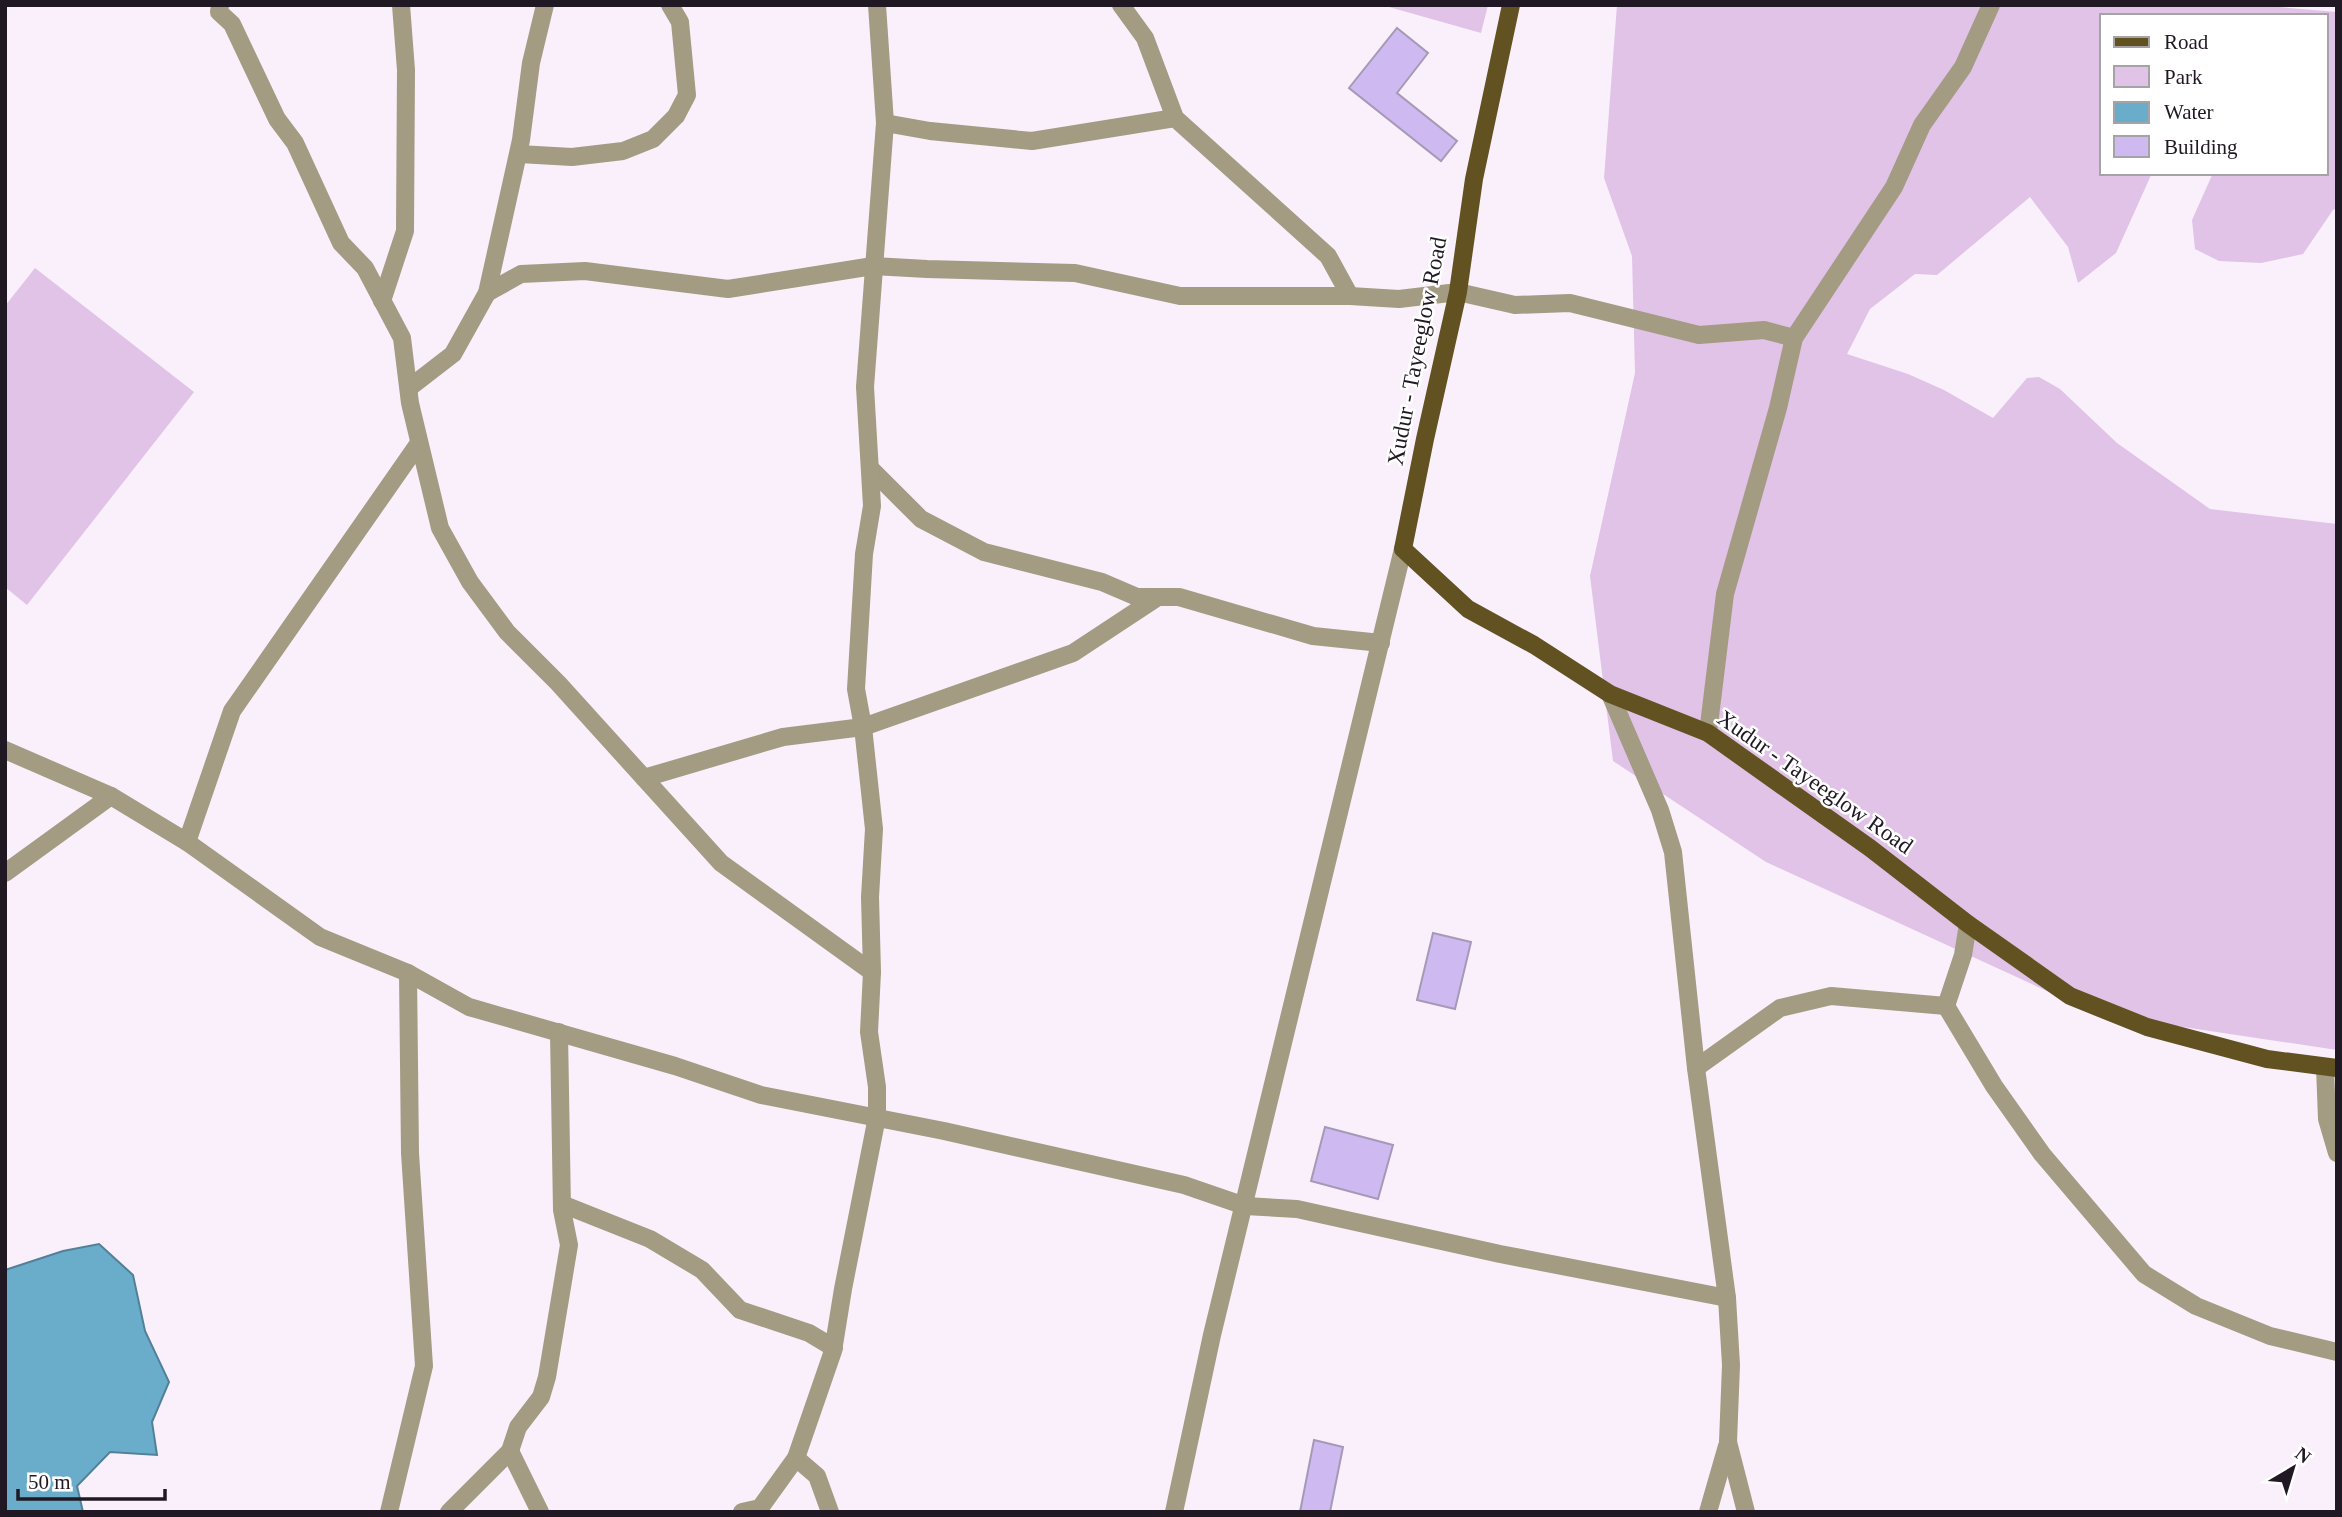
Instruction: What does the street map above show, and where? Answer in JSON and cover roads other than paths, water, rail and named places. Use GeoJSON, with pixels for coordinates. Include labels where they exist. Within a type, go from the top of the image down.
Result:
{"type":"FeatureCollection","features":[{"type":"Feature","properties":{"kind":"main road","name":"Xudur - Tayeeglow Road"},"geometry":{"type":"LineString","coordinates":[[1511,5],[1474,179],[1458,292],[1424,439],[1403,549],[1468,609],[1534,645],[1610,694],[1708,733],[1870,848],[1968,924],[2070,996],[2147,1027],[2267,1059],[2331,1067]]}},
{"type":"Feature","properties":{"kind":"street"},"geometry":{"type":"LineString","coordinates":[[220,5],[219,12],[232,24],[277,119],[295,144],[341,243],[365,268],[402,338],[408,388],[440,528],[470,582],[507,632],[558,683],[721,863],[872,972]]}},
{"type":"Feature","properties":{"kind":"street"},"geometry":{"type":"LineString","coordinates":[[382,301],[405,231],[406,70],[401,5]]}},
{"type":"Feature","properties":{"kind":"street"},"geometry":{"type":"LineString","coordinates":[[408,388],[453,354],[487,293],[519,154],[531,63],[545,5]]}},
{"type":"Feature","properties":{"kind":"street"},"geometry":{"type":"LineString","coordinates":[[519,154],[572,157],[623,151],[653,139],[676,116],[687,96],[680,22],[670,5]]}},
{"type":"Feature","properties":{"kind":"street"},"geometry":{"type":"LineString","coordinates":[[742,1512],[760,1508],[796,1458],[834,1348],[877,1118],[877,1087],[869,1032],[872,972],[870,897],[874,829],[856,689],[864,554],[872,506],[865,387],[884,123],[877,5]]}},
{"type":"Feature","properties":{"kind":"street"},"geometry":{"type":"LineString","coordinates":[[1121,5],[1145,38],[1174,118],[1328,256],[1350,296]]}},
{"type":"Feature","properties":{"kind":"street"},"geometry":{"type":"LineString","coordinates":[[1708,733],[1725,594],[1778,408],[1794,338],[1894,187],[1922,125],[1963,67],[1991,5]]}},
{"type":"Feature","properties":{"kind":"street"},"geometry":{"type":"LineString","coordinates":[[884,123],[930,131],[1032,141],[1174,118]]}},
{"type":"Feature","properties":{"kind":"street"},"geometry":{"type":"LineString","coordinates":[[487,293],[521,274],[585,271],[728,289],[873,266],[1075,273],[1180,296],[1350,296],[1399,299],[1458,292],[1515,305],[1570,303],[1699,335],[1764,330],[1794,338]]}},
{"type":"Feature","properties":{"kind":"street"},"geometry":{"type":"LineString","coordinates":[[187,842],[232,710],[419,443]]}},
{"type":"Feature","properties":{"kind":"street"},"geometry":{"type":"LineString","coordinates":[[870,468],[921,519],[985,552],[1102,582],[1137,597],[1179,597],[1313,636],[1381,643]]}},
{"type":"Feature","properties":{"kind":"street"},"geometry":{"type":"LineString","coordinates":[[1174,1512],[1212,1335],[1403,549]]}},
{"type":"Feature","properties":{"kind":"street"},"geometry":{"type":"LineString","coordinates":[[644,778],[783,737],[863,727],[1073,653],[1159,597]]}},
{"type":"Feature","properties":{"kind":"street"},"geometry":{"type":"LineString","coordinates":[[1610,694],[1660,810],[1673,852],[1696,1068],[1727,1298],[1731,1365],[1728,1443],[1708,1512]]}},
{"type":"Feature","properties":{"kind":"street"},"geometry":{"type":"LineString","coordinates":[[5,750],[111,796],[187,842],[320,937],[408,973],[469,1007],[559,1031],[761,1095],[1184,1185],[1245,1206],[1297,1209],[1500,1254],[1727,1298]]}},
{"type":"Feature","properties":{"kind":"street"},"geometry":{"type":"LineString","coordinates":[[5,873],[111,796]]}},
{"type":"Feature","properties":{"kind":"street"},"geometry":{"type":"LineString","coordinates":[[1968,924],[1963,955],[1946,1006],[1994,1086],[2042,1154],[2144,1274],[2196,1306],[2270,1336],[2337,1352]]}},
{"type":"Feature","properties":{"kind":"street"},"geometry":{"type":"LineString","coordinates":[[389,1512],[424,1366],[410,1153],[408,973]]}},
{"type":"Feature","properties":{"kind":"street"},"geometry":{"type":"LineString","coordinates":[[1696,1068],[1780,1009],[1831,996],[1946,1006]]}},
{"type":"Feature","properties":{"kind":"street"},"geometry":{"type":"LineString","coordinates":[[449,1512],[510,1451],[518,1427],[541,1397],[547,1377],[569,1245],[562,1205],[559,1031]]}},
{"type":"Feature","properties":{"kind":"street"},"geometry":{"type":"LineString","coordinates":[[2331,1067],[2327,1119],[2337,1153]]}},
{"type":"Feature","properties":{"kind":"street"},"geometry":{"type":"LineString","coordinates":[[562,1205],[650,1239],[702,1270],[740,1310],[808,1333],[834,1348]]}},
{"type":"Feature","properties":{"kind":"street"},"geometry":{"type":"LineString","coordinates":[[1728,1443],[1746,1512]]}},
{"type":"Feature","properties":{"kind":"street"},"geometry":{"type":"LineString","coordinates":[[510,1451],[540,1512]]}},
{"type":"Feature","properties":{"kind":"street"},"geometry":{"type":"LineString","coordinates":[[796,1458],[817,1476],[830,1512]]}},
{"type":"Feature","properties":{"kind":"water"},"geometry":{"type":"Polygon","coordinates":[[[99,1244],[133,1275],[145,1331],[169,1382],[152,1422],[157,1455],[110,1452],[77,1486],[83,1512],[5,1512],[5,1270],[63,1251],[99,1244]]]}}]}
